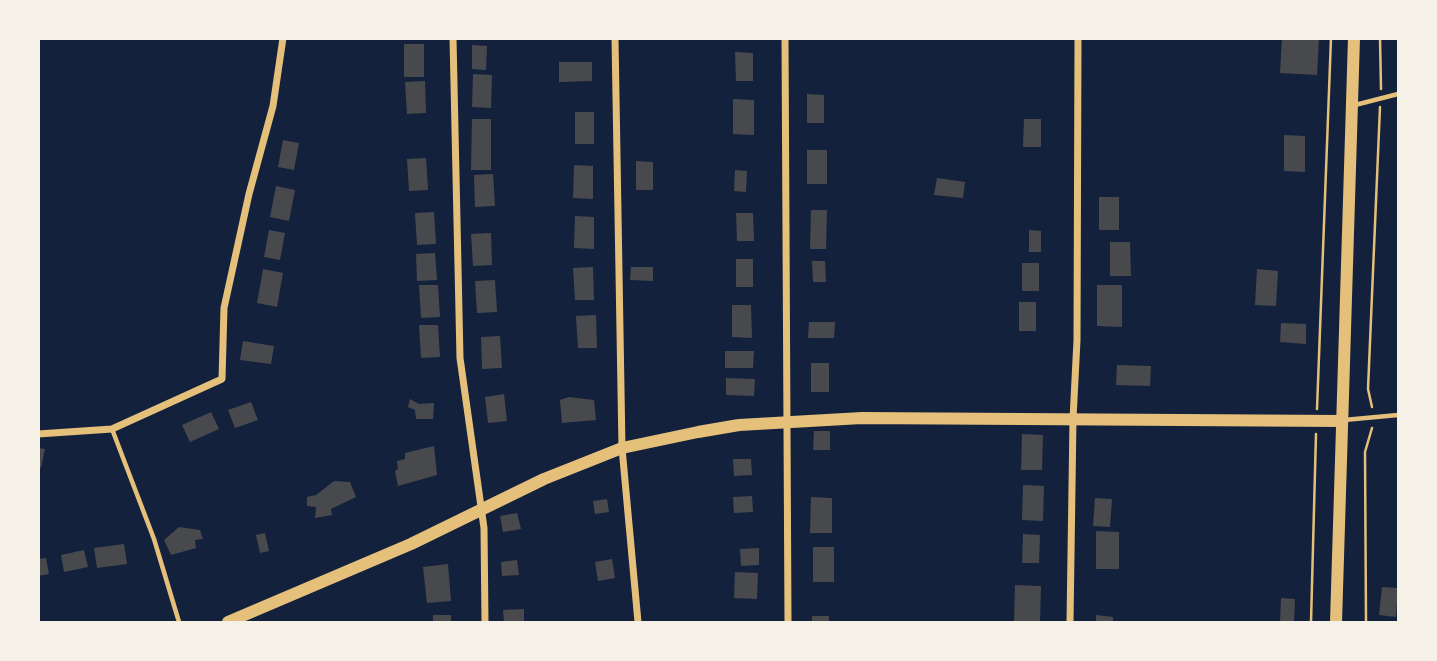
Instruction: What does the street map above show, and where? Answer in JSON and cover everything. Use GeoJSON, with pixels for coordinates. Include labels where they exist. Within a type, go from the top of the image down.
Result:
{"type":"FeatureCollection","features":[{"type":"Feature","properties":{"kind":"main road"},"geometry":{"type":"LineString","coordinates":[[1336,622],[1340,421],[1354,38]]}},
{"type":"Feature","properties":{"kind":"main road"},"geometry":{"type":"LineString","coordinates":[[228,622],[411,544],[544,479],[622,448],[698,432],[787,422],[903,417],[1340,421]]}},
{"type":"Feature","properties":{"kind":"street"},"geometry":{"type":"LineString","coordinates":[[38,434],[112,429],[222,379],[224,308],[249,194],[273,106],[283,38]]}},
{"type":"Feature","properties":{"kind":"street"},"geometry":{"type":"LineString","coordinates":[[453,38],[460,358],[479,510],[484,528],[485,622]]}},
{"type":"Feature","properties":{"kind":"street"},"geometry":{"type":"LineString","coordinates":[[615,38],[622,448],[638,622]]}},
{"type":"Feature","properties":{"kind":"street"},"geometry":{"type":"LineString","coordinates":[[785,38],[788,622]]}},
{"type":"Feature","properties":{"kind":"street"},"geometry":{"type":"LineString","coordinates":[[1070,622],[1077,340],[1078,38]]}},
{"type":"Feature","properties":{"kind":"lane"},"geometry":{"type":"LineString","coordinates":[[1352,106],[1398,94]]}},
{"type":"Feature","properties":{"kind":"lane"},"geometry":{"type":"LineString","coordinates":[[1340,421],[1398,415]]}},
{"type":"Feature","properties":{"kind":"lane"},"geometry":{"type":"LineString","coordinates":[[112,429],[154,539],[179,622]]}},
{"type":"Feature","properties":{"kind":"path"},"geometry":{"type":"LineString","coordinates":[[1311,622],[1331,38]]}},
{"type":"Feature","properties":{"kind":"path"},"geometry":{"type":"LineString","coordinates":[[1366,622],[1365,452],[1374,417],[1368,389],[1381,98],[1380,38]]}},
{"type":"Feature","properties":{"kind":"building"},"geometry":{"type":"Polygon","coordinates":[[[1282,38],[1319,38],[1317,75],[1280,73],[1282,38]]]}},
{"type":"Feature","properties":{"kind":"building"},"geometry":{"type":"Polygon","coordinates":[[[404,44],[424,44],[424,77],[404,77],[404,44]]]}},
{"type":"Feature","properties":{"kind":"building"},"geometry":{"type":"Polygon","coordinates":[[[472,45],[487,46],[486,70],[472,69],[472,45]]]}},
{"type":"Feature","properties":{"kind":"building"},"geometry":{"type":"Polygon","coordinates":[[[735,52],[753,53],[753,81],[736,81],[735,52]]]}},
{"type":"Feature","properties":{"kind":"building"},"geometry":{"type":"Polygon","coordinates":[[[559,62],[592,62],[592,81],[559,82],[559,62]]]}},
{"type":"Feature","properties":{"kind":"building"},"geometry":{"type":"Polygon","coordinates":[[[473,74],[492,75],[491,108],[472,107],[473,74]]]}},
{"type":"Feature","properties":{"kind":"building"},"geometry":{"type":"Polygon","coordinates":[[[425,81],[426,113],[407,114],[405,82],[425,81]]]}},
{"type":"Feature","properties":{"kind":"building"},"geometry":{"type":"Polygon","coordinates":[[[807,94],[824,95],[824,123],[807,123],[807,94]]]}},
{"type":"Feature","properties":{"kind":"building"},"geometry":{"type":"Polygon","coordinates":[[[733,99],[754,100],[754,135],[733,134],[733,99]]]}},
{"type":"Feature","properties":{"kind":"building"},"geometry":{"type":"Polygon","coordinates":[[[575,112],[594,112],[594,144],[575,144],[575,112]]]}},
{"type":"Feature","properties":{"kind":"building"},"geometry":{"type":"Polygon","coordinates":[[[472,119],[491,119],[491,170],[471,170],[472,119]]]}},
{"type":"Feature","properties":{"kind":"building"},"geometry":{"type":"Polygon","coordinates":[[[1024,119],[1041,119],[1041,147],[1023,147],[1024,119]]]}},
{"type":"Feature","properties":{"kind":"building"},"geometry":{"type":"Polygon","coordinates":[[[1284,135],[1305,136],[1305,172],[1284,171],[1284,135]]]}},
{"type":"Feature","properties":{"kind":"building"},"geometry":{"type":"Polygon","coordinates":[[[283,140],[299,143],[294,170],[278,167],[283,140]]]}},
{"type":"Feature","properties":{"kind":"building"},"geometry":{"type":"Polygon","coordinates":[[[807,150],[827,150],[827,184],[807,184],[807,150]]]}},
{"type":"Feature","properties":{"kind":"building"},"geometry":{"type":"Polygon","coordinates":[[[426,158],[428,190],[409,191],[407,159],[426,158]]]}},
{"type":"Feature","properties":{"kind":"building"},"geometry":{"type":"Polygon","coordinates":[[[636,161],[653,162],[653,190],[636,190],[636,161]]]}},
{"type":"Feature","properties":{"kind":"building"},"geometry":{"type":"Polygon","coordinates":[[[574,165],[593,166],[593,199],[573,198],[574,165]]]}},
{"type":"Feature","properties":{"kind":"building"},"geometry":{"type":"Polygon","coordinates":[[[735,170],[747,171],[746,192],[734,191],[735,170]]]}},
{"type":"Feature","properties":{"kind":"building"},"geometry":{"type":"Polygon","coordinates":[[[493,174],[495,206],[475,207],[474,175],[493,174]]]}},
{"type":"Feature","properties":{"kind":"building"},"geometry":{"type":"Polygon","coordinates":[[[937,178],[965,182],[963,198],[934,195],[937,178]]]}},
{"type":"Feature","properties":{"kind":"building"},"geometry":{"type":"Polygon","coordinates":[[[276,186],[295,190],[289,221],[270,217],[276,186]]]}},
{"type":"Feature","properties":{"kind":"building"},"geometry":{"type":"Polygon","coordinates":[[[1099,197],[1119,197],[1119,230],[1099,230],[1099,197]]]}},
{"type":"Feature","properties":{"kind":"building"},"geometry":{"type":"Polygon","coordinates":[[[811,210],[827,210],[826,249],[810,249],[811,210]]]}},
{"type":"Feature","properties":{"kind":"building"},"geometry":{"type":"Polygon","coordinates":[[[434,212],[436,244],[417,245],[415,213],[434,212]]]}},
{"type":"Feature","properties":{"kind":"building"},"geometry":{"type":"Polygon","coordinates":[[[736,213],[753,213],[754,241],[737,241],[736,213]]]}},
{"type":"Feature","properties":{"kind":"building"},"geometry":{"type":"Polygon","coordinates":[[[575,216],[594,217],[594,249],[574,248],[575,216]]]}},
{"type":"Feature","properties":{"kind":"building"},"geometry":{"type":"Polygon","coordinates":[[[269,230],[285,233],[280,260],[264,257],[269,230]]]}},
{"type":"Feature","properties":{"kind":"building"},"geometry":{"type":"Polygon","coordinates":[[[1029,230],[1041,231],[1041,252],[1029,252],[1029,230]]]}},
{"type":"Feature","properties":{"kind":"building"},"geometry":{"type":"Polygon","coordinates":[[[491,233],[492,265],[473,266],[471,234],[491,233]]]}},
{"type":"Feature","properties":{"kind":"building"},"geometry":{"type":"Polygon","coordinates":[[[1110,242],[1130,242],[1131,276],[1110,276],[1110,242]]]}},
{"type":"Feature","properties":{"kind":"building"},"geometry":{"type":"Polygon","coordinates":[[[435,253],[437,280],[417,281],[416,254],[435,253]]]}},
{"type":"Feature","properties":{"kind":"building"},"geometry":{"type":"Polygon","coordinates":[[[736,259],[753,259],[753,287],[736,287],[736,259]]]}},
{"type":"Feature","properties":{"kind":"building"},"geometry":{"type":"Polygon","coordinates":[[[812,261],[825,261],[826,282],[813,282],[812,261]]]}},
{"type":"Feature","properties":{"kind":"building"},"geometry":{"type":"Polygon","coordinates":[[[1022,263],[1039,263],[1039,291],[1022,291],[1022,263]]]}},
{"type":"Feature","properties":{"kind":"building"},"geometry":{"type":"Polygon","coordinates":[[[593,267],[594,300],[575,300],[573,268],[593,267]]]}},
{"type":"Feature","properties":{"kind":"building"},"geometry":{"type":"Polygon","coordinates":[[[631,267],[653,267],[653,281],[630,280],[631,267]]]}},
{"type":"Feature","properties":{"kind":"building"},"geometry":{"type":"Polygon","coordinates":[[[263,269],[283,273],[277,307],[257,303],[263,269]]]}},
{"type":"Feature","properties":{"kind":"building"},"geometry":{"type":"Polygon","coordinates":[[[1257,269],[1278,271],[1276,306],[1255,305],[1257,269]]]}},
{"type":"Feature","properties":{"kind":"building"},"geometry":{"type":"Polygon","coordinates":[[[495,280],[497,312],[477,313],[475,281],[495,280]]]}},
{"type":"Feature","properties":{"kind":"building"},"geometry":{"type":"Polygon","coordinates":[[[419,285],[438,285],[440,317],[421,318],[419,285]]]}},
{"type":"Feature","properties":{"kind":"building"},"geometry":{"type":"Polygon","coordinates":[[[1097,285],[1122,285],[1122,327],[1097,326],[1097,285]]]}},
{"type":"Feature","properties":{"kind":"building"},"geometry":{"type":"Polygon","coordinates":[[[1019,302],[1036,302],[1036,331],[1019,331],[1019,302]]]}},
{"type":"Feature","properties":{"kind":"building"},"geometry":{"type":"Polygon","coordinates":[[[732,305],[751,305],[752,338],[732,337],[732,305]]]}},
{"type":"Feature","properties":{"kind":"building"},"geometry":{"type":"Polygon","coordinates":[[[596,315],[597,348],[578,348],[576,316],[596,315]]]}},
{"type":"Feature","properties":{"kind":"building"},"geometry":{"type":"Polygon","coordinates":[[[809,322],[835,322],[834,338],[808,338],[809,322]]]}},
{"type":"Feature","properties":{"kind":"building"},"geometry":{"type":"Polygon","coordinates":[[[1281,323],[1306,324],[1306,344],[1280,342],[1281,323]]]}},
{"type":"Feature","properties":{"kind":"building"},"geometry":{"type":"Polygon","coordinates":[[[419,325],[438,325],[440,357],[421,358],[419,325]]]}},
{"type":"Feature","properties":{"kind":"building"},"geometry":{"type":"Polygon","coordinates":[[[500,336],[502,368],[482,369],[481,337],[500,336]]]}},
{"type":"Feature","properties":{"kind":"building"},"geometry":{"type":"Polygon","coordinates":[[[243,341],[274,346],[271,364],[240,360],[243,341]]]}},
{"type":"Feature","properties":{"kind":"building"},"geometry":{"type":"Polygon","coordinates":[[[725,351],[754,351],[753,368],[725,368],[725,351]]]}},
{"type":"Feature","properties":{"kind":"building"},"geometry":{"type":"Polygon","coordinates":[[[811,363],[829,363],[829,392],[811,392],[811,363]]]}},
{"type":"Feature","properties":{"kind":"building"},"geometry":{"type":"Polygon","coordinates":[[[1117,365],[1151,366],[1150,386],[1116,385],[1117,365]]]}},
{"type":"Feature","properties":{"kind":"building"},"geometry":{"type":"Polygon","coordinates":[[[726,378],[755,379],[754,396],[726,395],[726,378]]]}},
{"type":"Feature","properties":{"kind":"building"},"geometry":{"type":"Polygon","coordinates":[[[504,394],[507,421],[488,423],[485,397],[504,394]]]}},
{"type":"Feature","properties":{"kind":"building"},"geometry":{"type":"Polygon","coordinates":[[[569,397],[594,400],[596,420],[562,423],[560,400],[569,397]]]}},
{"type":"Feature","properties":{"kind":"building"},"geometry":{"type":"Polygon","coordinates":[[[410,399],[419,404],[434,403],[433,419],[416,419],[415,410],[408,407],[410,399]]]}},
{"type":"Feature","properties":{"kind":"building"},"geometry":{"type":"Polygon","coordinates":[[[251,402],[258,420],[235,428],[228,410],[251,402]]]}},
{"type":"Feature","properties":{"kind":"building"},"geometry":{"type":"Polygon","coordinates":[[[211,412],[219,429],[190,442],[182,425],[211,412]]]}},
{"type":"Feature","properties":{"kind":"building"},"geometry":{"type":"Polygon","coordinates":[[[814,431],[830,431],[830,450],[813,450],[814,431]]]}},
{"type":"Feature","properties":{"kind":"building"},"geometry":{"type":"Polygon","coordinates":[[[1022,434],[1043,435],[1042,470],[1021,470],[1022,434]]]}},
{"type":"Feature","properties":{"kind":"building"},"geometry":{"type":"Polygon","coordinates":[[[434,446],[437,475],[398,486],[395,471],[398,469],[397,461],[405,459],[405,453],[434,446]]]}},
{"type":"Feature","properties":{"kind":"building"},"geometry":{"type":"Polygon","coordinates":[[[38,448],[45,449],[41,468],[38,467],[38,448]]]}},
{"type":"Feature","properties":{"kind":"building"},"geometry":{"type":"Polygon","coordinates":[[[733,459],[751,459],[752,475],[734,476],[733,459]]]}},
{"type":"Feature","properties":{"kind":"building"},"geometry":{"type":"Polygon","coordinates":[[[334,481],[350,482],[356,497],[331,509],[332,515],[315,518],[316,507],[307,506],[307,497],[316,495],[334,481]]]}},
{"type":"Feature","properties":{"kind":"building"},"geometry":{"type":"Polygon","coordinates":[[[1023,485],[1044,486],[1043,521],[1022,520],[1023,485]]]}},
{"type":"Feature","properties":{"kind":"building"},"geometry":{"type":"Polygon","coordinates":[[[752,496],[753,512],[734,513],[733,497],[752,496]]]}},
{"type":"Feature","properties":{"kind":"building"},"geometry":{"type":"Polygon","coordinates":[[[811,497],[832,498],[832,533],[810,533],[811,497]]]}},
{"type":"Feature","properties":{"kind":"building"},"geometry":{"type":"Polygon","coordinates":[[[1095,498],[1112,499],[1110,527],[1093,526],[1095,498]]]}},
{"type":"Feature","properties":{"kind":"building"},"geometry":{"type":"Polygon","coordinates":[[[607,499],[609,512],[595,514],[593,501],[607,499]]]}},
{"type":"Feature","properties":{"kind":"building"},"geometry":{"type":"Polygon","coordinates":[[[517,513],[521,529],[503,532],[500,516],[517,513]]]}},
{"type":"Feature","properties":{"kind":"building"},"geometry":{"type":"Polygon","coordinates":[[[179,527],[200,530],[203,539],[195,540],[196,548],[171,555],[164,540],[179,527]]]}},
{"type":"Feature","properties":{"kind":"building"},"geometry":{"type":"Polygon","coordinates":[[[1096,531],[1119,532],[1119,569],[1096,569],[1096,531]]]}},
{"type":"Feature","properties":{"kind":"building"},"geometry":{"type":"Polygon","coordinates":[[[265,533],[269,551],[260,553],[256,535],[265,533]]]}},
{"type":"Feature","properties":{"kind":"building"},"geometry":{"type":"Polygon","coordinates":[[[1023,534],[1040,535],[1039,563],[1022,563],[1023,534]]]}},
{"type":"Feature","properties":{"kind":"building"},"geometry":{"type":"Polygon","coordinates":[[[124,544],[127,564],[97,568],[94,548],[124,544]]]}},
{"type":"Feature","properties":{"kind":"building"},"geometry":{"type":"Polygon","coordinates":[[[813,547],[834,547],[834,582],[813,582],[813,547]]]}},
{"type":"Feature","properties":{"kind":"building"},"geometry":{"type":"Polygon","coordinates":[[[759,548],[759,565],[741,566],[740,549],[759,548]]]}},
{"type":"Feature","properties":{"kind":"building"},"geometry":{"type":"Polygon","coordinates":[[[84,550],[88,567],[64,572],[61,555],[84,550]]]}},
{"type":"Feature","properties":{"kind":"building"},"geometry":{"type":"Polygon","coordinates":[[[46,558],[49,574],[38,576],[38,559],[46,558]]]}},
{"type":"Feature","properties":{"kind":"building"},"geometry":{"type":"Polygon","coordinates":[[[612,559],[615,578],[598,581],[595,562],[612,559]]]}},
{"type":"Feature","properties":{"kind":"building"},"geometry":{"type":"Polygon","coordinates":[[[517,560],[519,575],[502,576],[501,562],[517,560]]]}},
{"type":"Feature","properties":{"kind":"building"},"geometry":{"type":"Polygon","coordinates":[[[448,564],[451,601],[427,603],[423,567],[448,564]]]}},
{"type":"Feature","properties":{"kind":"building"},"geometry":{"type":"Polygon","coordinates":[[[735,572],[758,573],[757,599],[734,598],[735,572]]]}},
{"type":"Feature","properties":{"kind":"building"},"geometry":{"type":"Polygon","coordinates":[[[1015,585],[1041,586],[1040,622],[1014,622],[1015,585]]]}},
{"type":"Feature","properties":{"kind":"building"},"geometry":{"type":"Polygon","coordinates":[[[1382,587],[1398,588],[1396,617],[1379,615],[1382,587]]]}},
{"type":"Feature","properties":{"kind":"building"},"geometry":{"type":"Polygon","coordinates":[[[1281,598],[1295,599],[1294,622],[1280,622],[1281,598]]]}},
{"type":"Feature","properties":{"kind":"building"},"geometry":{"type":"Polygon","coordinates":[[[524,609],[524,622],[504,622],[503,610],[524,609]]]}},
{"type":"Feature","properties":{"kind":"building"},"geometry":{"type":"Polygon","coordinates":[[[433,615],[451,615],[451,622],[433,622],[433,615]]]}},
{"type":"Feature","properties":{"kind":"building"},"geometry":{"type":"Polygon","coordinates":[[[1096,615],[1113,617],[1113,622],[1096,622],[1096,615]]]}},
{"type":"Feature","properties":{"kind":"building"},"geometry":{"type":"Polygon","coordinates":[[[812,616],[829,616],[829,622],[812,622],[812,616]]]}}]}
